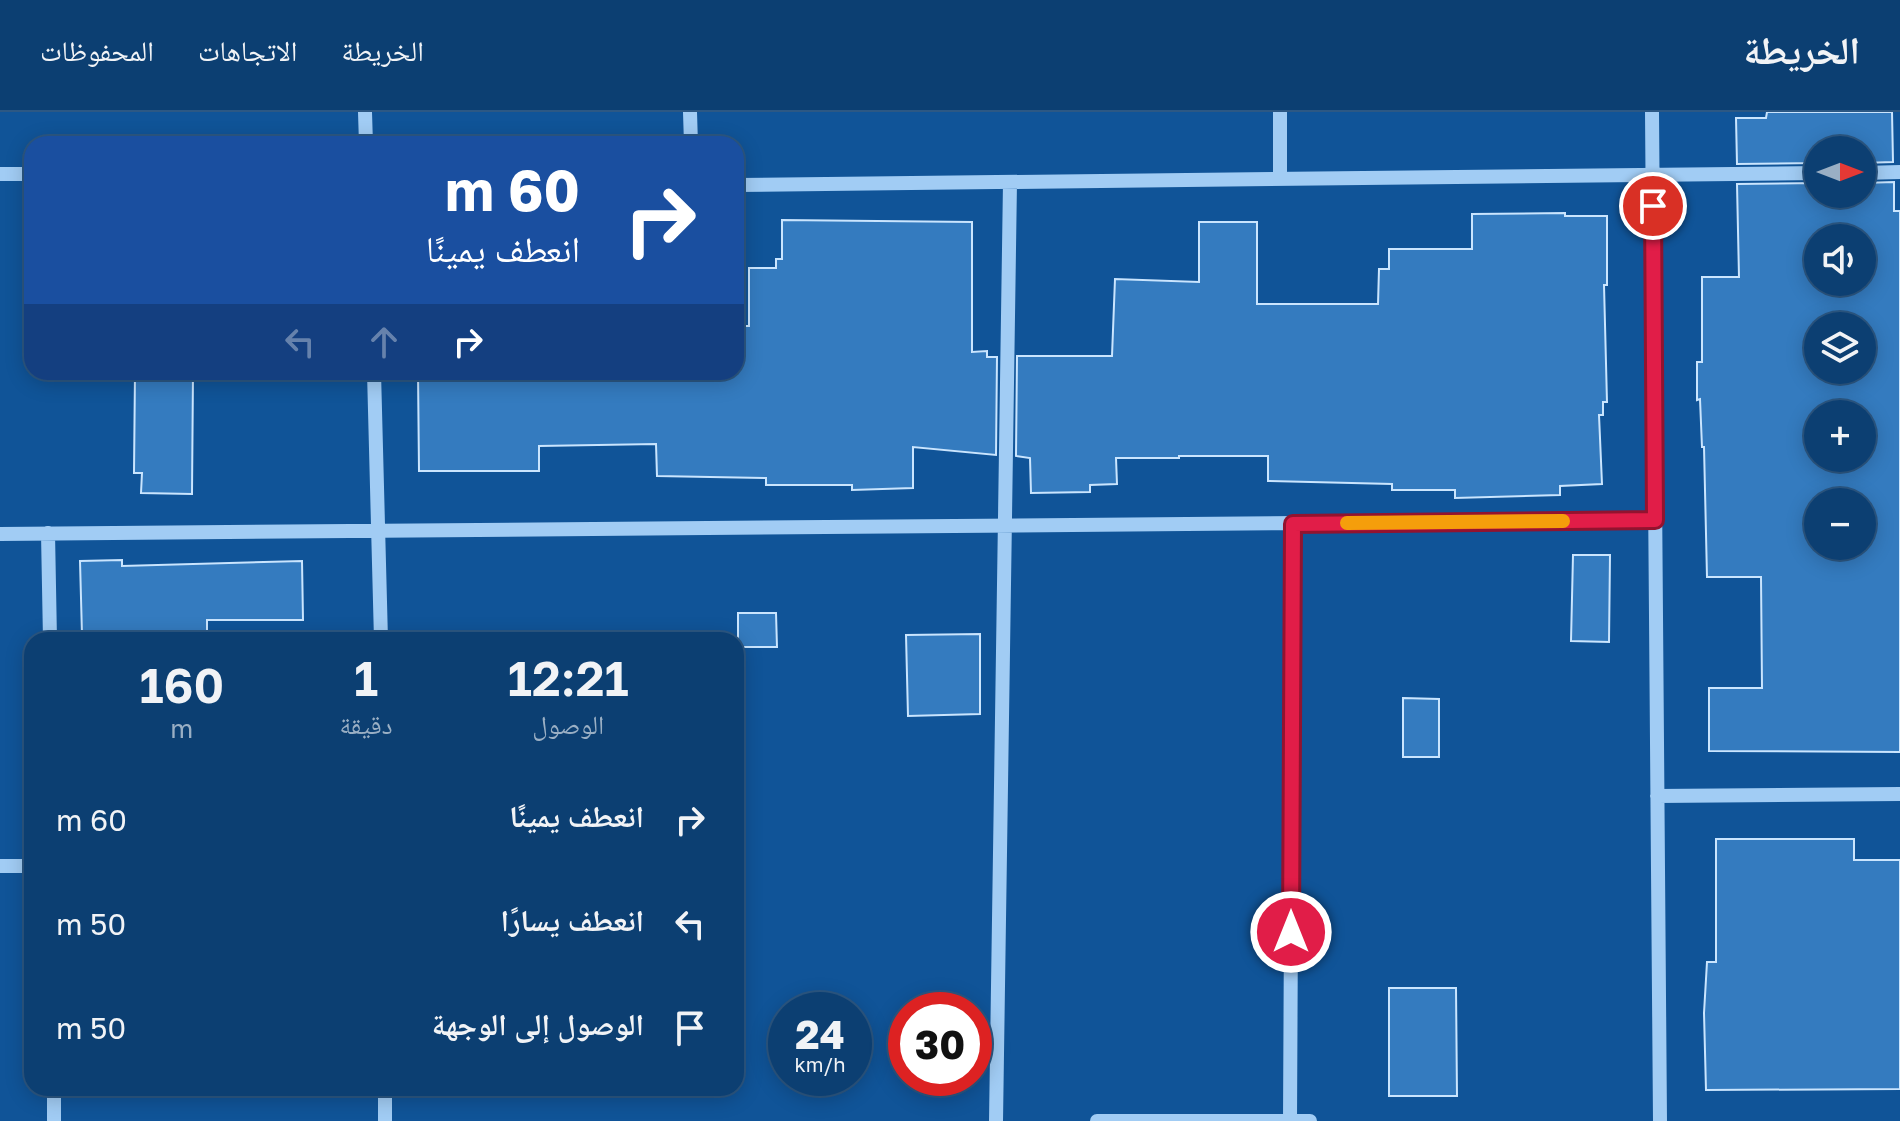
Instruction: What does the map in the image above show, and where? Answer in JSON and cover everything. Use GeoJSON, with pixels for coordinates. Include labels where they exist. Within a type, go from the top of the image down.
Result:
{"type":"FeatureCollection","features":[{"type":"Feature","properties":{"kind":"street"},"geometry":{"type":"LineString","coordinates":[[365,112],[366,136]]}},
{"type":"Feature","properties":{"kind":"street"},"geometry":{"type":"LineString","coordinates":[[690,112],[691,136]]}},
{"type":"Feature","properties":{"kind":"street"},"geometry":{"type":"LineString","coordinates":[[1280,112],[1280,179]]}},
{"type":"Feature","properties":{"kind":"street"},"geometry":{"type":"LineString","coordinates":[[1652,112],[1660,1121]]}},
{"type":"Feature","properties":{"kind":"street"},"geometry":{"type":"LineString","coordinates":[[1876,173],[1900,172]]}},
{"type":"Feature","properties":{"kind":"street"},"geometry":{"type":"LineString","coordinates":[[744,185],[1804,173]]}},
{"type":"Feature","properties":{"kind":"street"},"geometry":{"type":"LineString","coordinates":[[0,174],[24,174]]}},
{"type":"Feature","properties":{"kind":"street"},"geometry":{"type":"LineString","coordinates":[[996,1121],[1010,182]]}},
{"type":"Feature","properties":{"kind":"street"},"geometry":{"type":"LineString","coordinates":[[374,380],[381,632]]}},
{"type":"Feature","properties":{"kind":"street"},"geometry":{"type":"LineString","coordinates":[[0,534],[1655,520]]}},
{"type":"Feature","properties":{"kind":"street"},"geometry":{"type":"LineString","coordinates":[[1290,1121],[1293,524]]}},
{"type":"Feature","properties":{"kind":"street"},"geometry":{"type":"LineString","coordinates":[[48,533],[50,632]]}},
{"type":"Feature","properties":{"kind":"street"},"geometry":{"type":"LineString","coordinates":[[1657,796],[1900,794]]}},
{"type":"Feature","properties":{"kind":"street"},"geometry":{"type":"LineString","coordinates":[[0,866],[24,866]]}},
{"type":"Feature","properties":{"kind":"street"},"geometry":{"type":"LineString","coordinates":[[54,1096],[54,1121]]}},
{"type":"Feature","properties":{"kind":"street"},"geometry":{"type":"LineString","coordinates":[[385,1096],[385,1121]]}},
{"type":"Feature","properties":{"kind":"street"},"geometry":{"type":"LineString","coordinates":[[1097,1121],[1310,1121]]}},
{"type":"Feature","properties":{"kind":"building"},"geometry":{"type":"Polygon","coordinates":[[[1767,112],[1892,112],[1893,162],[1876,163],[1876,136],[1804,136],[1804,163],[1737,164],[1736,118],[1766,118],[1767,112]]]}},
{"type":"Feature","properties":{"kind":"building"},"geometry":{"type":"Polygon","coordinates":[[[1894,182],[1894,211],[1900,211],[1900,752],[1709,751],[1709,688],[1762,688],[1761,577],[1707,577],[1704,447],[1700,399],[1697,400],[1697,362],[1702,362],[1702,277],[1739,277],[1737,184],[1804,183],[1804,208],[1876,208],[1876,183],[1894,182]]]}},
{"type":"Feature","properties":{"kind":"building"},"geometry":{"type":"Polygon","coordinates":[[[1565,213],[1565,216],[1607,216],[1607,285],[1604,285],[1607,402],[1603,402],[1603,415],[1599,415],[1602,484],[1560,486],[1560,495],[1455,498],[1455,490],[1392,490],[1392,484],[1268,481],[1268,456],[1179,456],[1116,458],[1117,484],[1090,485],[1090,492],[1031,493],[1030,458],[1016,456],[1017,356],[1112,356],[1115,279],[1199,282],[1199,222],[1257,222],[1257,304],[1378,304],[1379,269],[1389,269],[1389,249],[1472,249],[1472,214],[1565,213]]]}},
{"type":"Feature","properties":{"kind":"building"},"geometry":{"type":"Polygon","coordinates":[[[782,220],[972,222],[972,352],[987,351],[987,357],[997,357],[996,455],[913,447],[913,488],[852,490],[852,485],[766,485],[766,478],[657,476],[656,444],[539,446],[539,471],[419,471],[418,380],[744,380],[744,326],[749,326],[749,268],[776,268],[776,259],[782,259],[782,220]]]}},
{"type":"Feature","properties":{"kind":"building"},"geometry":{"type":"Polygon","coordinates":[[[135,380],[193,380],[192,494],[141,493],[142,473],[134,473],[135,380]]]}},
{"type":"Feature","properties":{"kind":"building"},"geometry":{"type":"Polygon","coordinates":[[[1573,555],[1610,555],[1609,642],[1571,641],[1573,555]]]}},
{"type":"Feature","properties":{"kind":"building"},"geometry":{"type":"Polygon","coordinates":[[[122,560],[122,566],[302,561],[303,620],[207,620],[207,632],[82,632],[80,561],[122,560]]]}},
{"type":"Feature","properties":{"kind":"building"},"geometry":{"type":"Polygon","coordinates":[[[738,613],[776,613],[777,647],[744,647],[744,632],[738,632],[738,613]]]}},
{"type":"Feature","properties":{"kind":"building"},"geometry":{"type":"Polygon","coordinates":[[[980,634],[980,714],[908,716],[906,635],[980,634]]]}},
{"type":"Feature","properties":{"kind":"building"},"geometry":{"type":"Polygon","coordinates":[[[1403,698],[1439,699],[1439,757],[1403,757],[1403,698]]]}},
{"type":"Feature","properties":{"kind":"building"},"geometry":{"type":"Polygon","coordinates":[[[1716,839],[1854,839],[1854,860],[1900,860],[1900,1089],[1706,1090],[1704,1013],[1707,962],[1716,962],[1716,839]]]}},
{"type":"Feature","properties":{"kind":"building"},"geometry":{"type":"Polygon","coordinates":[[[1389,988],[1456,988],[1457,1096],[1389,1096],[1389,988]]]}},
{"type":"Feature","properties":{"kind":"slow traffic"},"geometry":{"type":"LineString","coordinates":[[1347,523],[1563,521]]}},
{"type":"Feature","properties":{"kind":"route"},"geometry":{"type":"LineString","coordinates":[[1291,932],[1293,524],[1655,520],[1653,206]]}}]}
